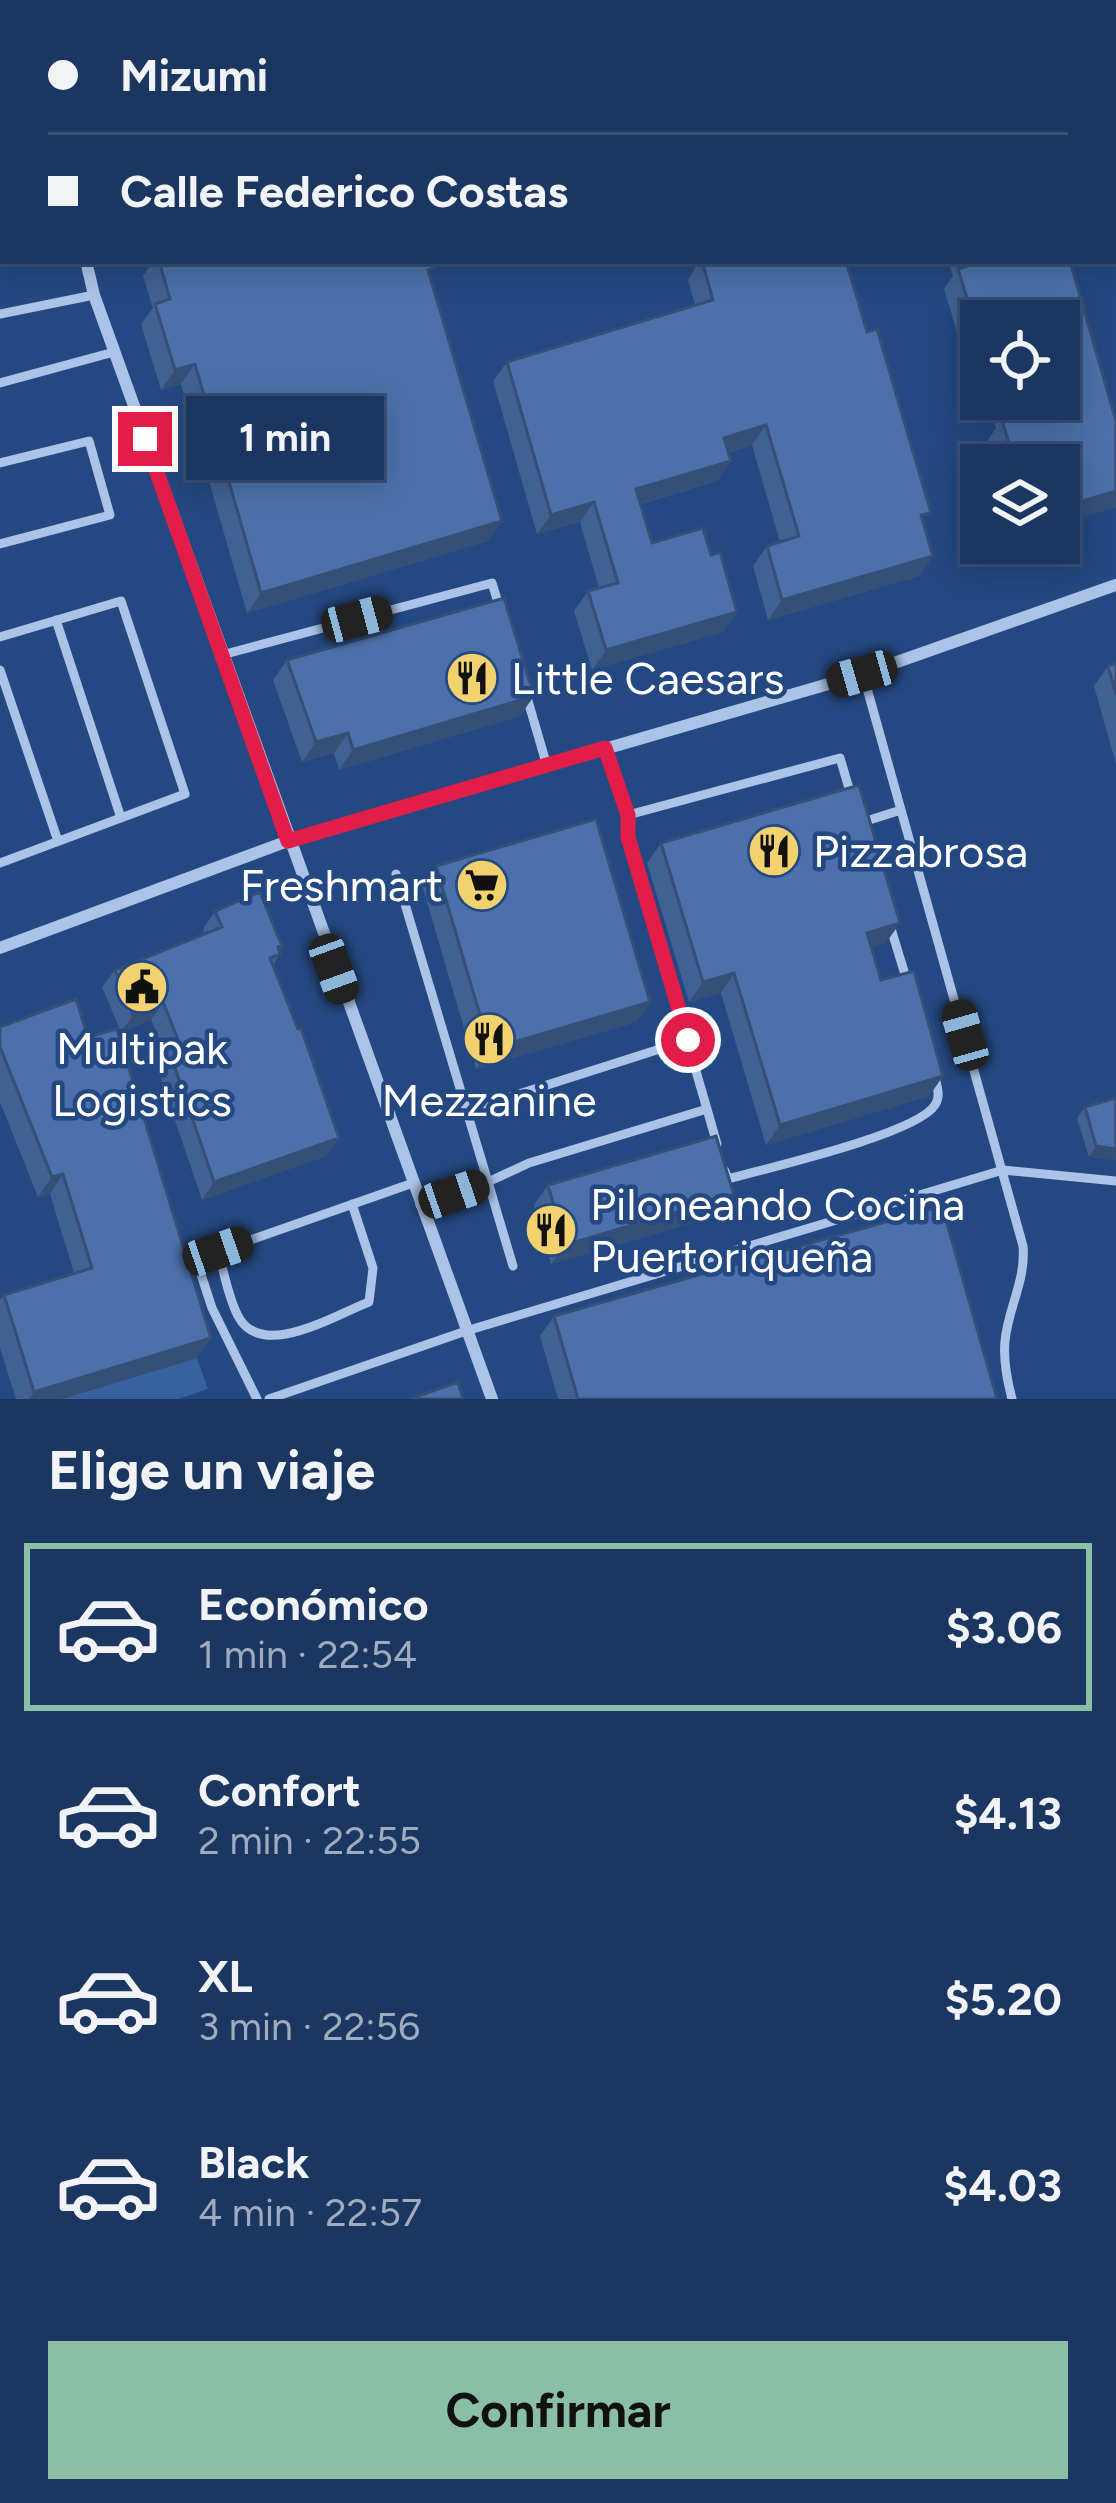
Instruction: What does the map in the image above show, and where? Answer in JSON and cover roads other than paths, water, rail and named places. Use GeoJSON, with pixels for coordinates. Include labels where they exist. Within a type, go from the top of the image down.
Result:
{"type":"FeatureCollection","features":[{"type":"Feature","properties":{"kind":"street"},"geometry":{"type":"LineString","coordinates":[[87,264],[288,841],[492,1399]]}},
{"type":"Feature","properties":{"kind":"street"},"geometry":{"type":"LineString","coordinates":[[0,948],[288,841],[862,674],[1116,585]]}},
{"type":"Feature","properties":{"kind":"lane"},"geometry":{"type":"LineString","coordinates":[[0,314],[94,295]]}},
{"type":"Feature","properties":{"kind":"lane"},"geometry":{"type":"LineString","coordinates":[[0,382],[114,352]]}},
{"type":"Feature","properties":{"kind":"lane"},"geometry":{"type":"LineString","coordinates":[[0,463],[89,441],[110,515],[0,544]]}},
{"type":"Feature","properties":{"kind":"lane"},"geometry":{"type":"LineString","coordinates":[[222,655],[492,583],[506,629]]}},
{"type":"Feature","properties":{"kind":"lane"},"geometry":{"type":"LineString","coordinates":[[0,637],[122,601],[185,794],[0,863]]}},
{"type":"Feature","properties":{"kind":"lane"},"geometry":{"type":"LineString","coordinates":[[56,620],[121,818]]}},
{"type":"Feature","properties":{"kind":"lane"},"geometry":{"type":"LineString","coordinates":[[0,670],[58,842]]}},
{"type":"Feature","properties":{"kind":"lane"},"geometry":{"type":"LineString","coordinates":[[520,674],[548,766]]}},
{"type":"Feature","properties":{"kind":"lane"},"geometry":{"type":"LineString","coordinates":[[862,674],[1024,1246],[1025,1271],[1004,1338],[1012,1399]]}},
{"type":"Feature","properties":{"kind":"lane"},"geometry":{"type":"LineString","coordinates":[[605,748],[628,815],[628,837],[728,1179],[904,1128],[923,1117],[935,1107],[939,1095],[929,1056]]}},
{"type":"Feature","properties":{"kind":"lane"},"geometry":{"type":"LineString","coordinates":[[628,815],[840,758],[864,837]]}},
{"type":"Feature","properties":{"kind":"lane"},"geometry":{"type":"LineString","coordinates":[[860,823],[902,810]]}},
{"type":"Feature","properties":{"kind":"lane"},"geometry":{"type":"LineString","coordinates":[[396,874],[513,1266]]}},
{"type":"Feature","properties":{"kind":"lane"},"geometry":{"type":"LineString","coordinates":[[886,911],[910,992]]}},
{"type":"Feature","properties":{"kind":"lane"},"geometry":{"type":"LineString","coordinates":[[466,1111],[688,1040]]}},
{"type":"Feature","properties":{"kind":"lane"},"geometry":{"type":"LineString","coordinates":[[420,1205],[529,1162],[707,1108]]}},
{"type":"Feature","properties":{"kind":"lane"},"geometry":{"type":"LineString","coordinates":[[269,1399],[466,1331],[1003,1170],[1116,1181]]}},
{"type":"Feature","properties":{"kind":"lane"},"geometry":{"type":"LineString","coordinates":[[257,1399],[212,1308],[196,1259],[412,1184]]}},
{"type":"Feature","properties":{"kind":"lane"},"geometry":{"type":"LineString","coordinates":[[218,1251],[237,1314],[247,1330],[275,1339],[369,1302],[373,1268],[352,1204]]}},
{"type":"Feature","properties":{"kind":"place","name":"Little Caesars"},"geometry":{"type":"Point","coordinates":[472,678]}},
{"type":"Feature","properties":{"kind":"place","name":"Pizzabrosa"},"geometry":{"type":"Point","coordinates":[774,851]}},
{"type":"Feature","properties":{"kind":"place","name":"Freshmart"},"geometry":{"type":"Point","coordinates":[482,885]}},
{"type":"Feature","properties":{"kind":"place","name":"Multipak Logistics"},"geometry":{"type":"Point","coordinates":[142,987]}},
{"type":"Feature","properties":{"kind":"place","name":"Mezzanine"},"geometry":{"type":"Point","coordinates":[489,1039]}},
{"type":"Feature","properties":{"kind":"place","name":"Piloneando Cocina Puertoriqueña"},"geometry":{"type":"Point","coordinates":[551,1230]}}]}
